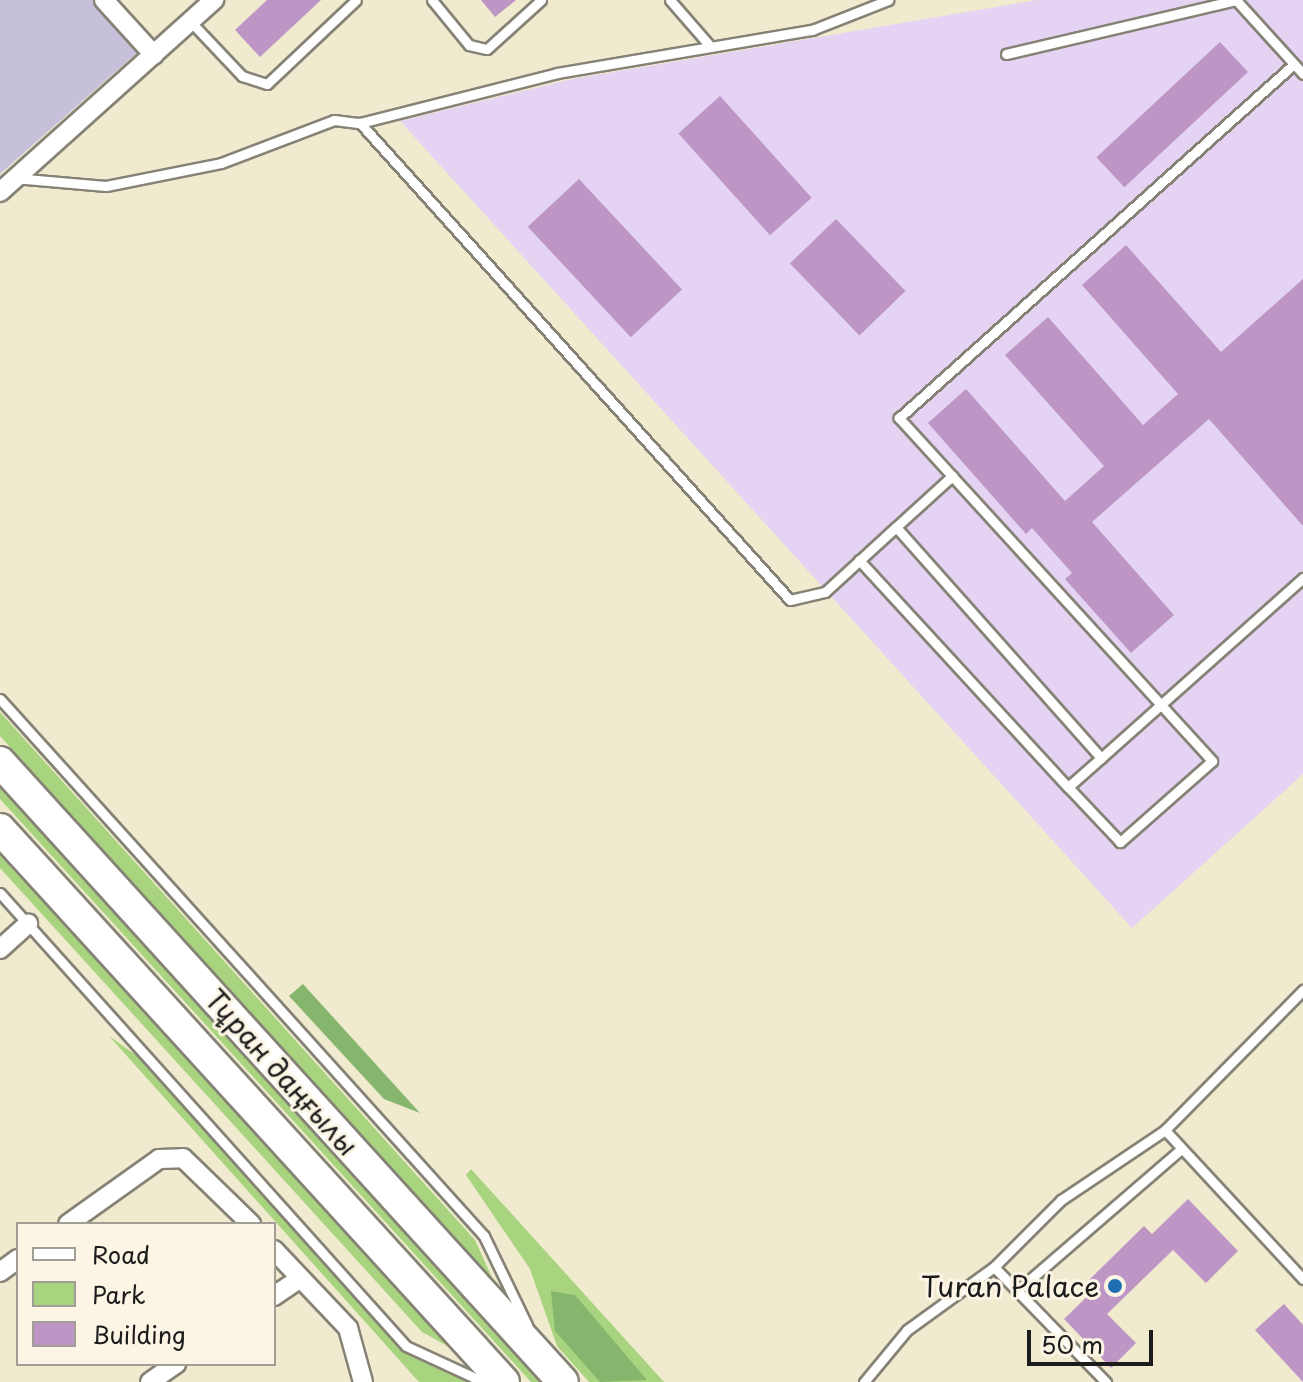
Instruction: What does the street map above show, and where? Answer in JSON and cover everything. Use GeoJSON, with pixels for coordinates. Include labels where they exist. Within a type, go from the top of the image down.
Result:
{"type":"FeatureCollection","features":[{"type":"Feature","properties":{"kind":"main road","name":"Тұран даңғылы"},"geometry":{"type":"LineString","coordinates":[[0,762],[555,1373]]}},
{"type":"Feature","properties":{"kind":"main road","name":"Тұран даңғылы"},"geometry":{"type":"LineString","coordinates":[[0,829],[504,1382]]}},
{"type":"Feature","properties":{"kind":"street"},"geometry":{"type":"LineString","coordinates":[[104,0],[154,55]]}},
{"type":"Feature","properties":{"kind":"street"},"geometry":{"type":"LineString","coordinates":[[0,192],[214,0]]}},
{"type":"Feature","properties":{"kind":"street"},"geometry":{"type":"LineString","coordinates":[[0,949],[28,924]]}},
{"type":"Feature","properties":{"kind":"street"},"geometry":{"type":"LineString","coordinates":[[71,1222],[159,1159],[183,1158],[249,1222]]}},
{"type":"Feature","properties":{"kind":"street"},"geometry":{"type":"LineString","coordinates":[[276,1253],[296,1281],[348,1328],[363,1382]]}},
{"type":"Feature","properties":{"kind":"street"},"geometry":{"type":"LineString","coordinates":[[276,1295],[296,1281]]}},
{"type":"Feature","properties":{"kind":"street"},"geometry":{"type":"LineString","coordinates":[[150,1382],[173,1366]]}},
{"type":"Feature","properties":{"kind":"lane"},"geometry":{"type":"LineString","coordinates":[[190,21],[242,76],[267,84],[356,0]]}},
{"type":"Feature","properties":{"kind":"lane"},"geometry":{"type":"LineString","coordinates":[[432,0],[469,45],[487,49],[541,0]]}},
{"type":"Feature","properties":{"kind":"lane"},"geometry":{"type":"LineString","coordinates":[[670,0],[710,46]]}},
{"type":"Feature","properties":{"kind":"lane"},"geometry":{"type":"LineString","coordinates":[[14,178],[106,186],[221,163],[334,120],[360,123],[557,73],[812,30],[862,4],[888,0]]}},
{"type":"Feature","properties":{"kind":"lane"},"geometry":{"type":"LineString","coordinates":[[1006,54],[1236,0],[1303,74]]}},
{"type":"Feature","properties":{"kind":"lane"},"geometry":{"type":"LineString","coordinates":[[859,560],[1112,838],[1131,837],[1212,761],[1164,703],[899,418],[1294,64]]}},
{"type":"Feature","properties":{"kind":"lane"},"geometry":{"type":"LineString","coordinates":[[360,123],[790,600],[825,592],[952,476]]}},
{"type":"Feature","properties":{"kind":"lane"},"geometry":{"type":"LineString","coordinates":[[896,527],[1101,758]]}},
{"type":"Feature","properties":{"kind":"lane"},"geometry":{"type":"LineString","coordinates":[[1068,787],[1303,578]]}},
{"type":"Feature","properties":{"kind":"lane"},"geometry":{"type":"LineString","coordinates":[[0,699],[484,1236],[555,1373]]}},
{"type":"Feature","properties":{"kind":"lane"},"geometry":{"type":"LineString","coordinates":[[0,893],[406,1346],[484,1382]]}},
{"type":"Feature","properties":{"kind":"lane"},"geometry":{"type":"LineString","coordinates":[[864,1382],[907,1330],[994,1267],[1061,1200],[1165,1130],[1303,990]]}},
{"type":"Feature","properties":{"kind":"lane"},"geometry":{"type":"LineString","coordinates":[[1165,1130],[1303,1279]]}},
{"type":"Feature","properties":{"kind":"lane"},"geometry":{"type":"LineString","coordinates":[[1019,1289],[1181,1149]]}},
{"type":"Feature","properties":{"kind":"lane"},"geometry":{"type":"LineString","coordinates":[[994,1267],[1019,1289],[1106,1382]]}},
{"type":"Feature","properties":{"kind":"shaded area"},"geometry":{"type":"Polygon","coordinates":[[[0,0],[93,0],[139,51],[0,174],[0,0]]]}},
{"type":"Feature","properties":{"kind":"shaded area"},"geometry":{"type":"Polygon","coordinates":[[[1037,0],[1303,0],[1303,774],[1132,928],[400,121],[573,79],[1037,0]]]}},
{"type":"Feature","properties":{"kind":"green space"},"geometry":{"type":"Polygon","coordinates":[[[0,712],[475,1240],[495,1284],[0,736],[0,712]]]}},
{"type":"Feature","properties":{"kind":"green space"},"geometry":{"type":"Polygon","coordinates":[[[0,779],[547,1382],[531,1382],[0,799],[0,779]]]}},
{"type":"Feature","properties":{"kind":"green space"},"geometry":{"type":"Polygon","coordinates":[[[0,848],[462,1354],[422,1332],[0,868],[0,848]]]}},
{"type":"Feature","properties":{"kind":"green space"},"geometry":{"type":"Polygon","coordinates":[[[303,984],[420,1113],[384,1099],[289,996],[303,984]]]}},
{"type":"Feature","properties":{"kind":"green space"},"geometry":{"type":"Polygon","coordinates":[[[109,1036],[140,1058],[400,1346],[466,1382],[419,1382],[109,1036]]]}},
{"type":"Feature","properties":{"kind":"green space"},"geometry":{"type":"Polygon","coordinates":[[[471,1169],[664,1382],[589,1382],[557,1346],[530,1269],[466,1175],[471,1169]]]}},
{"type":"Feature","properties":{"kind":"green space"},"geometry":{"type":"Polygon","coordinates":[[[551,1291],[575,1295],[647,1380],[600,1382],[555,1331],[551,1291]]]}},
{"type":"Feature","properties":{"kind":"building"},"geometry":{"type":"Polygon","coordinates":[[[267,0],[321,0],[260,57],[235,30],[267,0]]]}},
{"type":"Feature","properties":{"kind":"building"},"geometry":{"type":"Polygon","coordinates":[[[481,0],[516,0],[495,17],[481,0]]]}},
{"type":"Feature","properties":{"kind":"building"},"geometry":{"type":"Polygon","coordinates":[[[1220,42],[1248,72],[1124,187],[1096,157],[1220,42]]]}},
{"type":"Feature","properties":{"kind":"building"},"geometry":{"type":"Polygon","coordinates":[[[720,96],[812,198],[770,235],[678,133],[720,96]]]}},
{"type":"Feature","properties":{"kind":"building"},"geometry":{"type":"Polygon","coordinates":[[[579,179],[682,289],[631,337],[528,227],[579,179]]]}},
{"type":"Feature","properties":{"kind":"building"},"geometry":{"type":"Polygon","coordinates":[[[836,219],[905,291],[859,335],[790,263],[836,219]]]}},
{"type":"Feature","properties":{"kind":"building"},"geometry":{"type":"Polygon","coordinates":[[[1126,245],[1221,352],[1303,279],[1303,526],[1209,419],[1092,522],[1174,615],[1131,653],[1065,579],[1072,573],[1032,528],[1026,534],[928,423],[966,389],[1065,501],[1104,466],[1005,355],[1048,317],[1143,425],[1178,394],[1082,285],[1126,245]]]}},
{"type":"Feature","properties":{"kind":"building","name":"Turan Palace"},"geometry":{"type":"Polygon","coordinates":[[[1188,1199],[1238,1251],[1206,1283],[1173,1250],[1107,1314],[1136,1343],[1111,1368],[1064,1319],[1096,1288],[1089,1280],[1144,1226],[1152,1234],[1188,1199]]]}},
{"type":"Feature","properties":{"kind":"building"},"geometry":{"type":"Polygon","coordinates":[[[1284,1304],[1303,1325],[1303,1382],[1255,1330],[1284,1304]]]}},
{"type":"Feature","properties":{"kind":"place","name":"Turan Palace"},"geometry":{"type":"Point","coordinates":[1115,1286]}}]}
